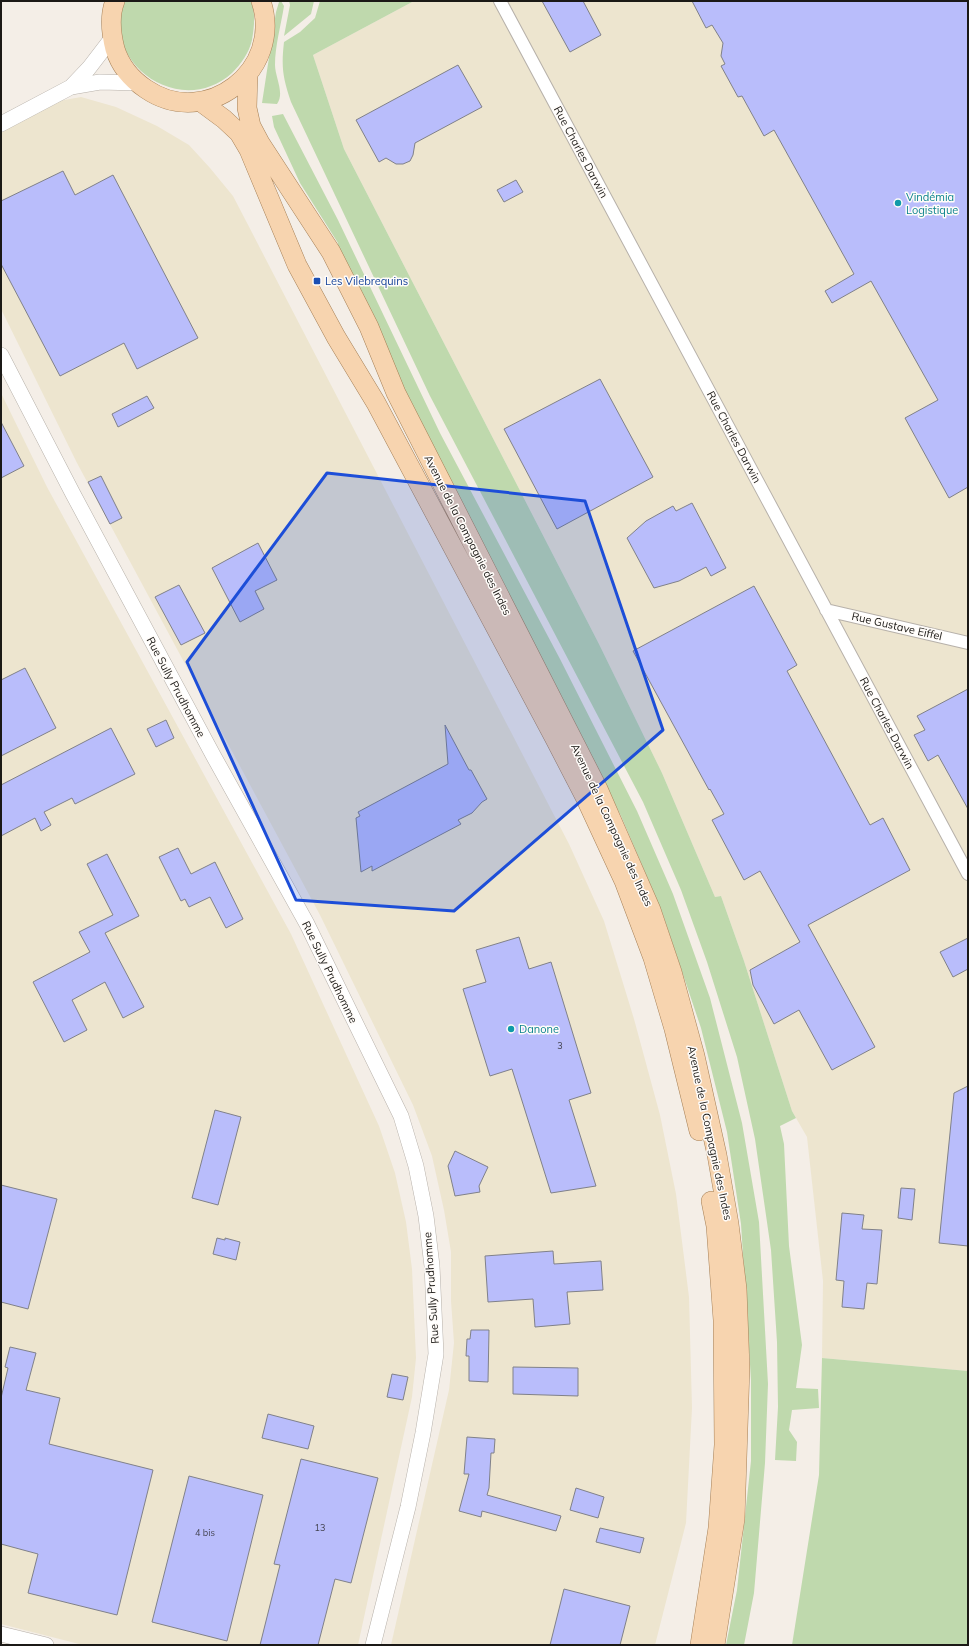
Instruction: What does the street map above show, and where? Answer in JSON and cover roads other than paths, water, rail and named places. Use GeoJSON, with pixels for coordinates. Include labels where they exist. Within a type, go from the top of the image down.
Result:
{"type":"FeatureCollection","features":[{"type":"Feature","properties":{"kind":"main road"},"geometry":{"type":"LineString","coordinates":[[115,1],[111,21],[112,38],[117,55],[126,70],[138,84],[152,93],[168,100],[184,103],[201,102],[224,93],[235,87],[248,74],[260,54],[265,32],[265,3]]}},
{"type":"Feature","properties":{"kind":"main road","name":"Avenue de la Compagnie des Indes"},"geometry":{"type":"LineString","coordinates":[[248,74],[246,108],[250,126],[260,144],[330,252],[369,326],[396,393],[598,789],[651,910],[672,972],[695,1056],[716,1155],[729,1224],[737,1289],[740,1368],[735,1519],[715,1645]]}},
{"type":"Feature","properties":{"kind":"main road","name":"Avenue de la Compagnie des Indes"},"geometry":{"type":"LineString","coordinates":[[201,102],[224,119],[239,133],[249,150],[297,265],[336,337],[376,403],[586,799],[624,882],[653,958],[674,1029],[701,1142],[716,1226],[723,1320],[724,1444],[718,1528],[700,1645]]}},
{"type":"Feature","properties":{"kind":"street","name":"Rue Charles Darwin"},"geometry":{"type":"LineString","coordinates":[[500,1],[968,874]]}},
{"type":"Feature","properties":{"kind":"street"},"geometry":{"type":"LineString","coordinates":[[71,87],[89,68],[112,38]]}},
{"type":"Feature","properties":{"kind":"street"},"geometry":{"type":"LineString","coordinates":[[1,124],[71,87],[100,82],[138,84]]}},
{"type":"Feature","properties":{"kind":"street","name":"Rue Sully Prudhomme"},"geometry":{"type":"LineString","coordinates":[[1,355],[73,494],[213,755],[307,924],[401,1116],[416,1166],[426,1216],[432,1266],[436,1354],[423,1433],[408,1507],[373,1645]]}},
{"type":"Feature","properties":{"kind":"street","name":"Rue Gustave Eiffel"},"geometry":{"type":"LineString","coordinates":[[826,610],[968,643]]}},
{"type":"Feature","properties":{"kind":"street"},"geometry":{"type":"LineString","coordinates":[[1,1634],[46,1645]]}},
{"type":"Feature","properties":{"kind":"place","name":"Vindémia Logistique"},"geometry":{"type":"Point","coordinates":[898,203]}},
{"type":"Feature","properties":{"kind":"place","name":"Les Vilebrequins"},"geometry":{"type":"Point","coordinates":[317,281]}},
{"type":"Feature","properties":{"kind":"place","name":"Danone"},"geometry":{"type":"Point","coordinates":[511,1029]}}]}
